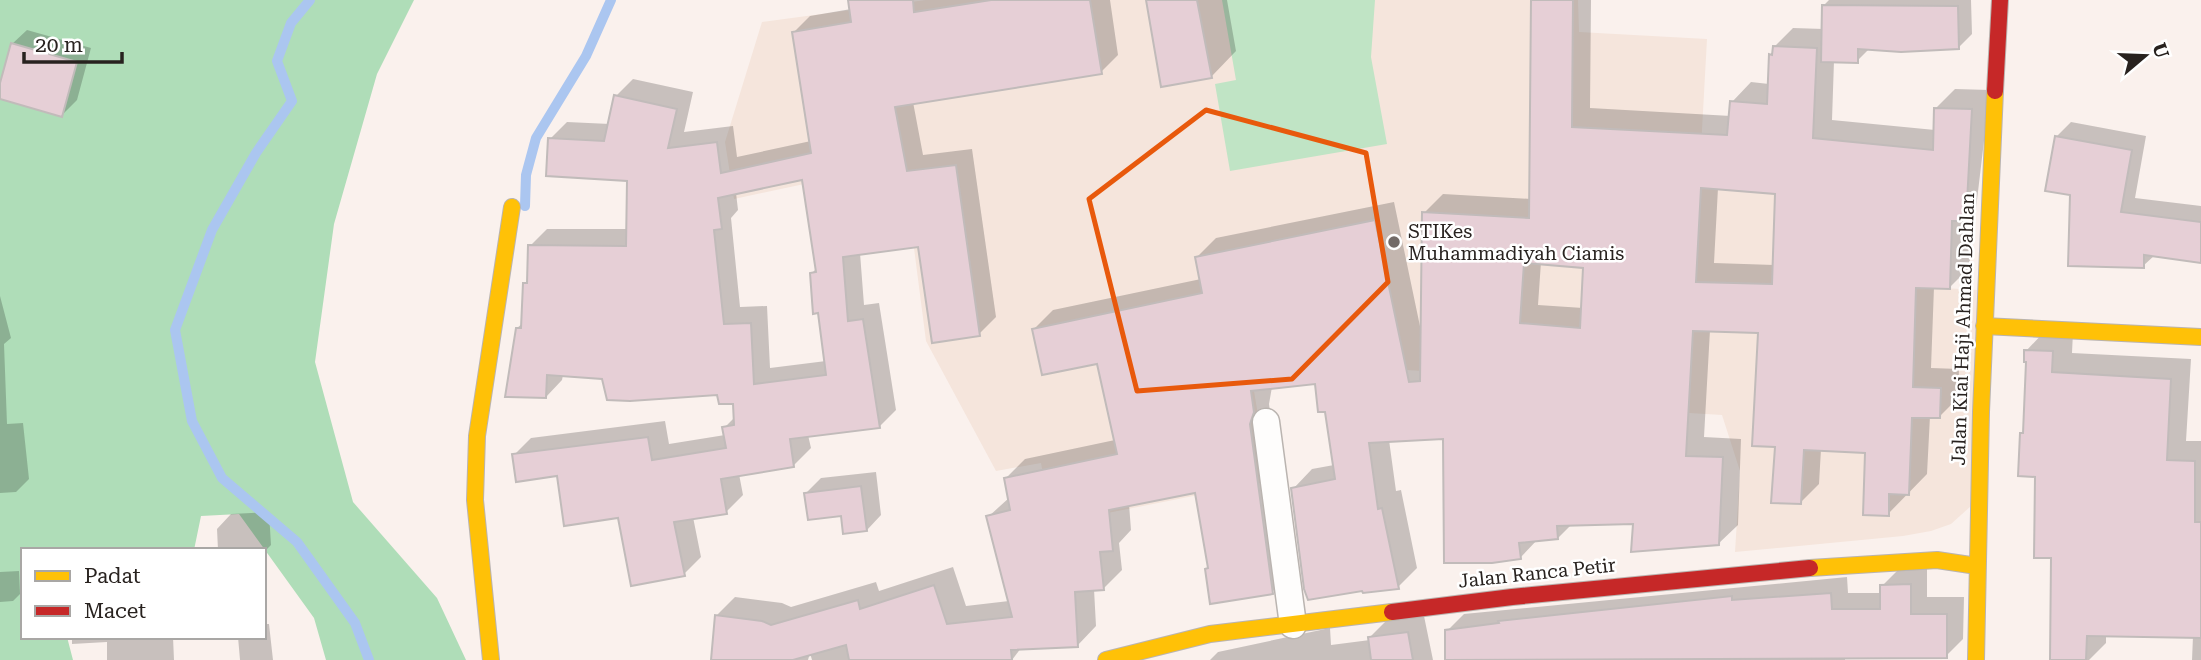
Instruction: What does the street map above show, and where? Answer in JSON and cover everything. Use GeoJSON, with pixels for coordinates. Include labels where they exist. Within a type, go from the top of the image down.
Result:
{"type":"FeatureCollection","features":[{"type":"Feature","properties":{"kind":"street","name":"Jalan Kiai Haji Ahmad Dahlan"},"geometry":{"type":"LineString","coordinates":[[1976,660],[1990,149],[2000,0]]}},
{"type":"Feature","properties":{"kind":"street"},"geometry":{"type":"LineString","coordinates":[[488,659],[475,500],[475,464],[512,207]]}},
{"type":"Feature","properties":{"kind":"street"},"geometry":{"type":"LineString","coordinates":[[1984,326],[2201,337]]}},
{"type":"Feature","properties":{"kind":"street"},"geometry":{"type":"LineString","coordinates":[[1266,422],[1293,625]]}},
{"type":"Feature","properties":{"kind":"street","name":"Jalan Ranca Petir"},"geometry":{"type":"LineString","coordinates":[[1106,660],[1210,634],[1499,598],[1772,570],[1937,560],[1977,566]]}},
{"type":"Feature","properties":{"kind":"highlighted area"},"geometry":{"type":"Polygon","coordinates":[[[1206,110],[1366,153],[1388,282],[1292,379],[1137,391],[1089,199],[1206,110]]]}},
{"type":"Feature","properties":{"kind":"shaded area","name":"STIKes Muhammadiyah Ciamis"},"geometry":{"type":"Polygon","coordinates":[[[926,0],[1578,0],[1579,32],[1707,39],[1701,148],[1760,152],[1874,284],[1977,290],[1971,506],[1951,524],[1931,531],[1735,552],[1740,471],[1722,415],[1575,406],[1576,380],[1389,369],[1304,378],[1305,385],[1254,391],[1269,481],[1052,524],[1041,463],[996,471],[926,341],[903,163],[734,199],[725,142],[762,22],[926,0]]]}},
{"type":"Feature","properties":{"kind":"green space"},"geometry":{"type":"Polygon","coordinates":[[[0,0],[414,0],[377,74],[334,224],[315,362],[353,502],[437,598],[466,660],[326,660],[314,618],[239,514],[201,516],[194,548],[21,548],[21,639],[68,639],[73,660],[0,660],[0,0]]]}},
{"type":"Feature","properties":{"kind":"green space"},"geometry":{"type":"Polygon","coordinates":[[[1222,0],[1375,0],[1371,57],[1387,144],[1230,171],[1215,84],[1236,80],[1222,0]]]}},
{"type":"Feature","properties":{"kind":"building"},"geometry":{"type":"Polygon","coordinates":[[[848,0],[913,0],[914,12],[991,0],[1090,0],[1102,74],[895,107],[907,171],[956,165],[980,336],[932,343],[918,247],[843,257],[848,321],[863,319],[880,428],[790,439],[794,467],[721,479],[727,514],[674,522],[685,576],[631,586],[618,518],[564,526],[557,476],[516,482],[512,454],[648,437],[652,460],[726,448],[722,427],[734,425],[733,404],[719,404],[717,395],[607,400],[602,379],[547,375],[546,398],[505,397],[516,328],[521,328],[523,283],[527,283],[528,245],[626,246],[627,181],[546,176],[548,138],[604,141],[614,95],[677,109],[668,148],[717,142],[721,173],[811,153],[792,32],[851,22],[848,0]],[[802,180],[718,198],[722,229],[714,230],[724,324],[751,323],[754,384],[826,375],[818,313],[813,314],[810,273],[816,272],[802,180]]]}},
{"type":"Feature","properties":{"kind":"building"},"geometry":{"type":"Polygon","coordinates":[[[1146,0],[1197,0],[1212,78],[1161,87],[1146,0]]]}},
{"type":"Feature","properties":{"kind":"building"},"geometry":{"type":"Polygon","coordinates":[[[1531,0],[1573,0],[1572,127],[1727,135],[1730,101],[1767,104],[1769,54],[1772,55],[1773,46],[1817,48],[1813,138],[1933,150],[1934,108],[1972,109],[1966,221],[1952,221],[1950,289],[1916,288],[1913,387],[1941,388],[1940,418],[1912,418],[1909,495],[1889,494],[1889,516],[1863,515],[1865,453],[1804,450],[1801,504],[1771,503],[1775,447],[1752,446],[1758,333],[1693,331],[1686,456],[1723,457],[1719,545],[1631,552],[1633,524],[1557,526],[1558,539],[1519,543],[1521,559],[1492,563],[1444,563],[1443,439],[1369,443],[1378,509],[1382,508],[1399,589],[1362,591],[1308,600],[1304,589],[1291,488],[1335,479],[1325,412],[1318,412],[1315,384],[1251,391],[1254,412],[1250,424],[1273,594],[1210,604],[1205,569],[1208,568],[1195,493],[1109,510],[1113,551],[1100,552],[1104,590],[1075,592],[1078,647],[1011,650],[1012,660],[849,660],[846,645],[793,660],[711,660],[715,615],[762,621],[771,625],[858,600],[860,609],[934,585],[947,624],[1012,617],[986,516],[1010,510],[1004,478],[1117,454],[1097,364],[1042,375],[1032,329],[1202,293],[1195,257],[1375,220],[1409,382],[1420,381],[1422,212],[1529,218],[1531,0]],[[1701,188],[1696,282],[1772,284],[1775,194],[1701,188]],[[1524,263],[1520,323],[1580,328],[1583,268],[1524,263]]]}},
{"type":"Feature","properties":{"kind":"building"},"geometry":{"type":"Polygon","coordinates":[[[1822,5],[1958,6],[1959,49],[1901,52],[1858,49],[1858,63],[1821,62],[1822,5]]]}},
{"type":"Feature","properties":{"kind":"building"},"geometry":{"type":"Polygon","coordinates":[[[11,43],[77,62],[62,117],[0,99],[0,83],[11,43]]]}},
{"type":"Feature","properties":{"kind":"building"},"geometry":{"type":"Polygon","coordinates":[[[2055,136],[2132,150],[2121,212],[2201,222],[2201,263],[2144,255],[2144,268],[2068,266],[2070,195],[2045,191],[2055,136]]]}},
{"type":"Feature","properties":{"kind":"building"},"geometry":{"type":"Polygon","coordinates":[[[2024,350],[2053,351],[2052,372],[2171,379],[2167,460],[2195,461],[2195,522],[2201,522],[2201,638],[2087,636],[2086,660],[2050,660],[2051,558],[2034,558],[2035,477],[2018,476],[2020,433],[2023,433],[2026,362],[2024,350]]]}},
{"type":"Feature","properties":{"kind":"building"},"geometry":{"type":"Polygon","coordinates":[[[861,486],[867,531],[843,534],[841,516],[808,520],[804,493],[861,486]]]}},
{"type":"Feature","properties":{"kind":"building"},"geometry":{"type":"Polygon","coordinates":[[[1911,584],[1911,614],[1947,614],[1947,658],[1445,660],[1445,630],[1499,623],[1498,621],[1732,596],[1732,600],[1831,593],[1832,609],[1880,609],[1880,585],[1911,584]]]}},
{"type":"Feature","properties":{"kind":"building"},"geometry":{"type":"Polygon","coordinates":[[[1408,632],[1413,660],[1371,660],[1368,637],[1408,632]]]}},
{"type":"Feature","properties":{"kind":"waterway"},"geometry":{"type":"LineString","coordinates":[[310,0],[291,23],[277,61],[292,101],[256,153],[212,230],[175,330],[192,421],[222,478],[297,542],[355,623],[369,660]]}},
{"type":"Feature","properties":{"kind":"waterway"},"geometry":{"type":"LineString","coordinates":[[525,206],[526,175],[536,138],[586,56],[611,0]]}},
{"type":"Feature","properties":{"kind":"traffic: slow"},"geometry":{"type":"LineString","coordinates":[[1976,660],[1981,412],[1995,91]]}},
{"type":"Feature","properties":{"kind":"traffic: slow"},"geometry":{"type":"LineString","coordinates":[[491,660],[475,500],[477,436],[512,207]]}},
{"type":"Feature","properties":{"kind":"traffic: slow"},"geometry":{"type":"LineString","coordinates":[[1984,326],[2201,337]]}},
{"type":"Feature","properties":{"kind":"traffic: slow"},"geometry":{"type":"LineString","coordinates":[[1810,568],[1937,560],[1977,566]]}},
{"type":"Feature","properties":{"kind":"traffic: slow"},"geometry":{"type":"LineString","coordinates":[[1106,660],[1210,634],[1392,612]]}},
{"type":"Feature","properties":{"kind":"traffic: jam"},"geometry":{"type":"LineString","coordinates":[[1995,91],[2000,0]]}},
{"type":"Feature","properties":{"kind":"traffic: jam"},"geometry":{"type":"LineString","coordinates":[[1392,612],[1512,597],[1810,568]]}},
{"type":"Feature","properties":{"kind":"place","name":"STIKes Muhammadiyah Ciamis"},"geometry":{"type":"Point","coordinates":[1394,242]}}]}
